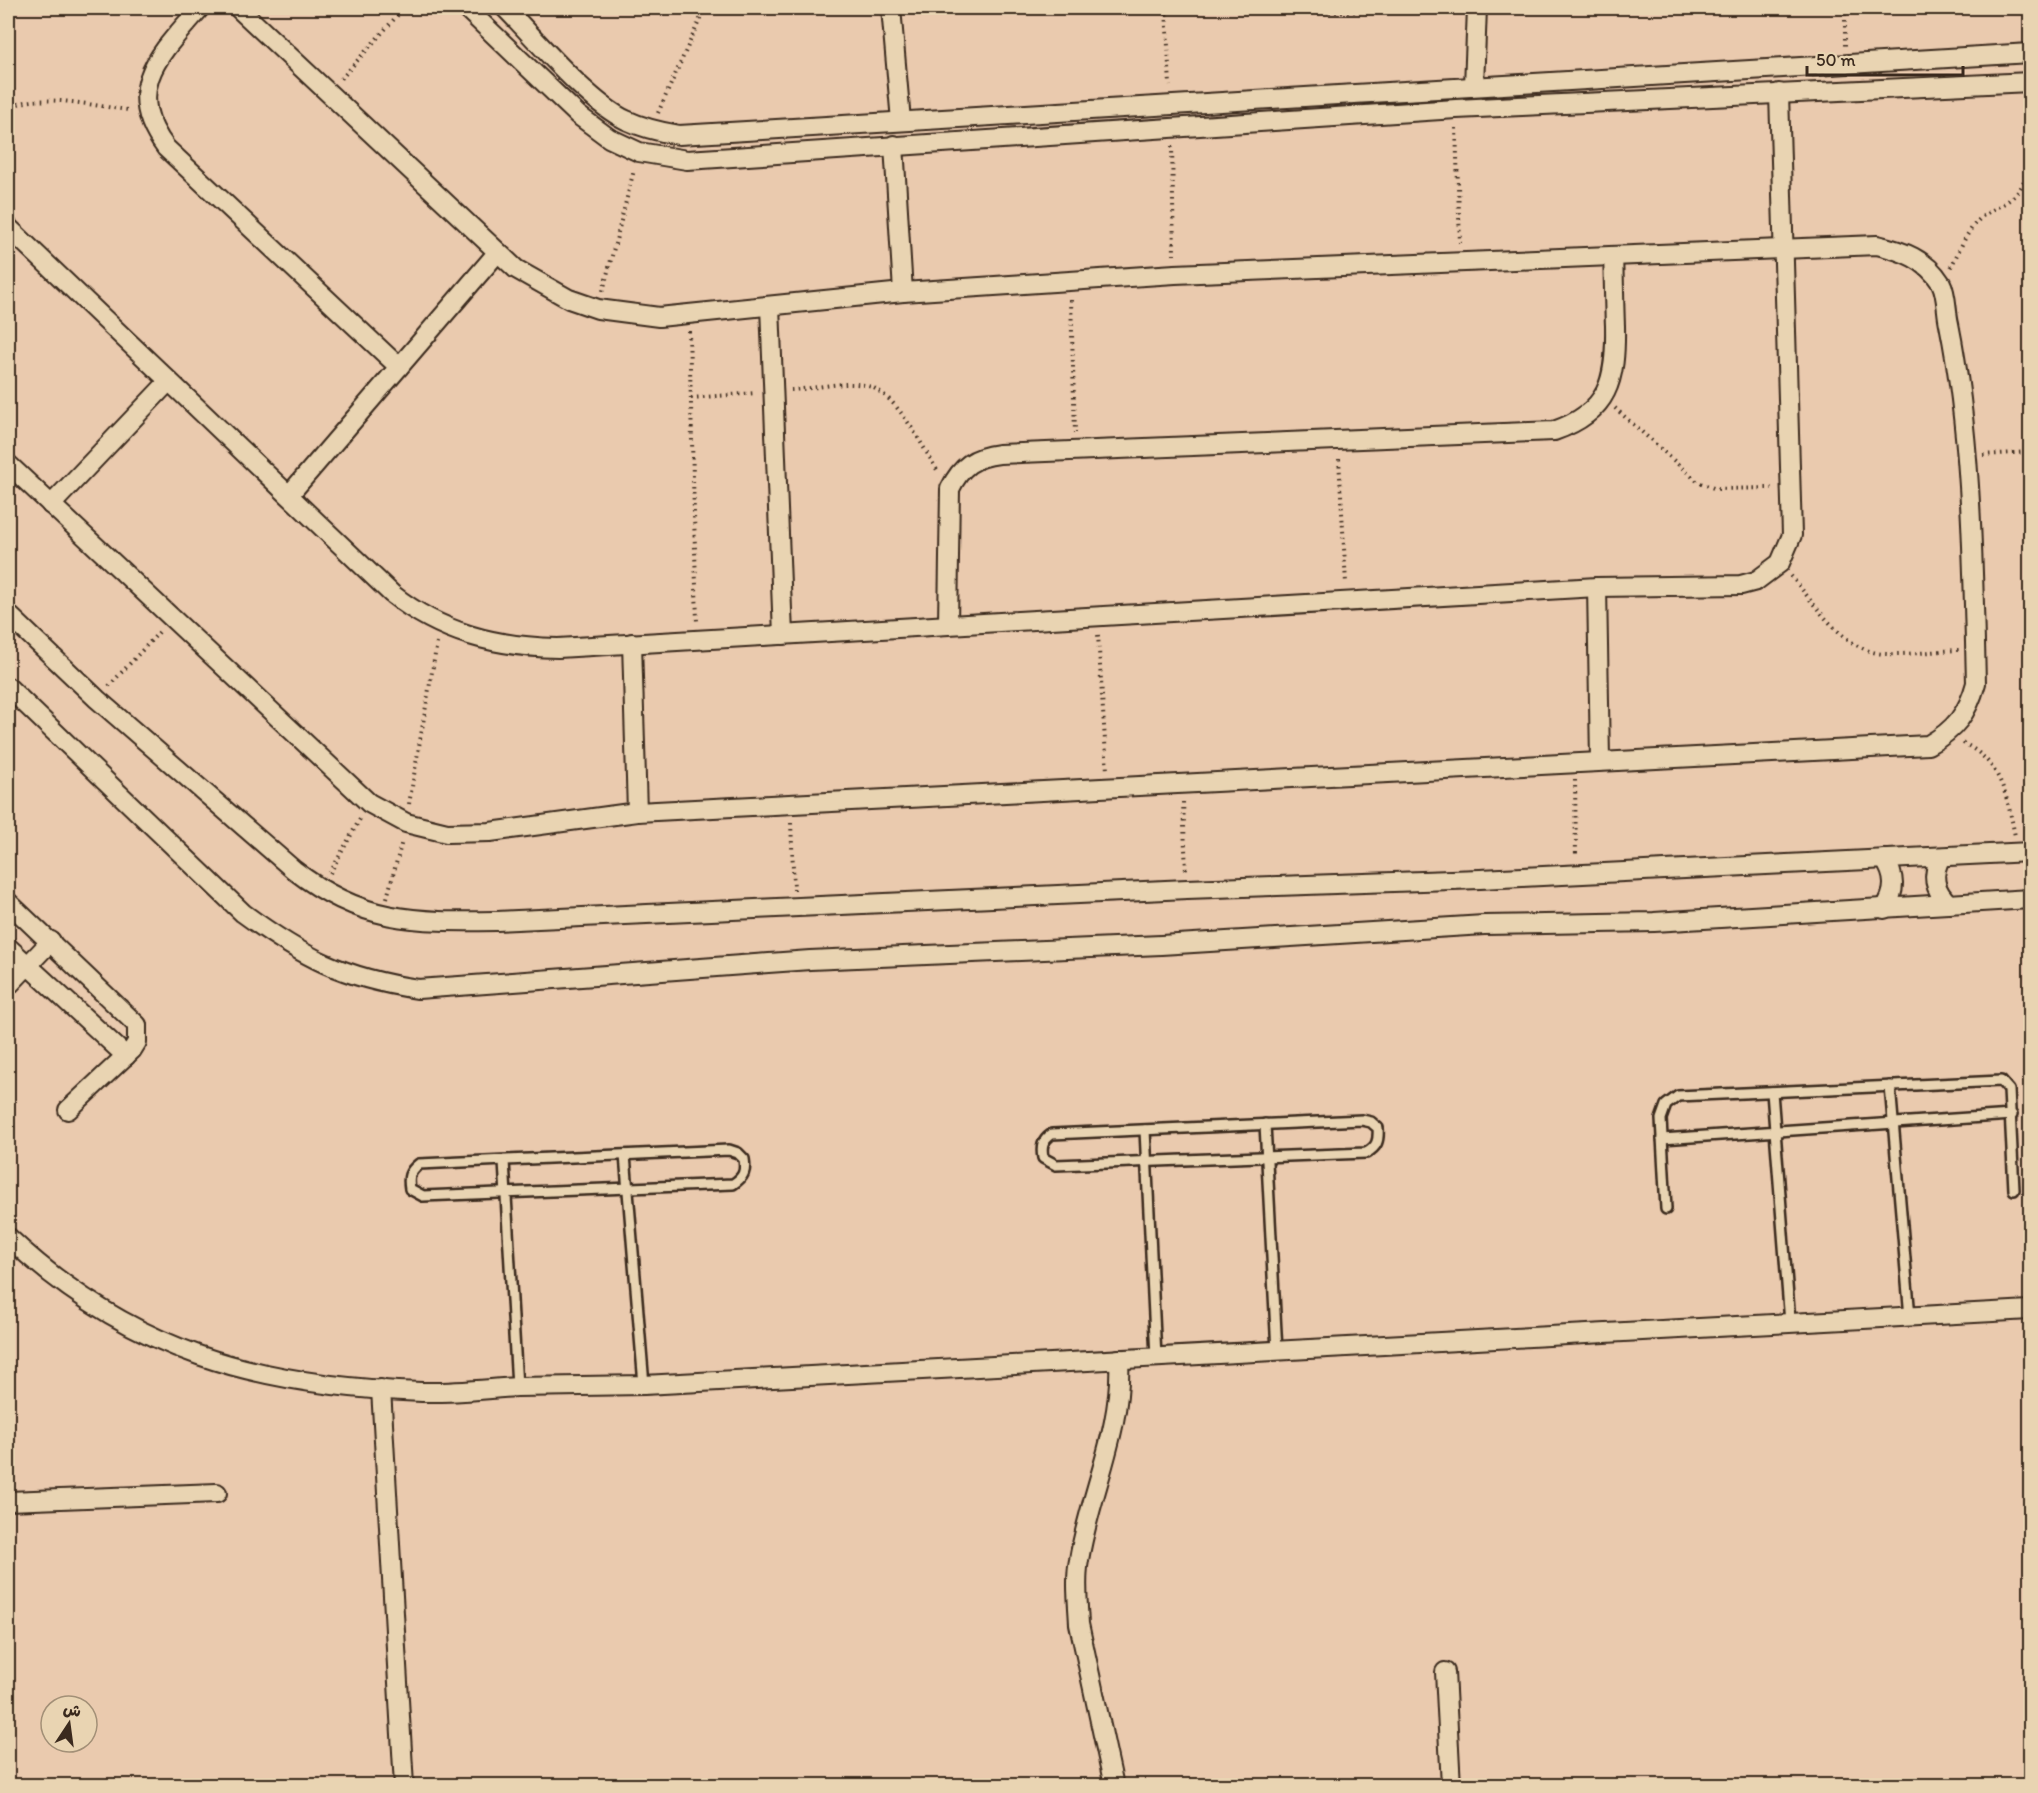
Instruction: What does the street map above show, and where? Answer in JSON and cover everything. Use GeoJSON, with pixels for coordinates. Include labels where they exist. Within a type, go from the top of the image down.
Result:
{"type":"FeatureCollection","features":[{"type":"Feature","properties":{"kind":"street"},"geometry":{"type":"LineString","coordinates":[[200,8],[160,54],[150,72],[145,92],[147,112],[154,132],[165,148],[399,367]]}},
{"type":"Feature","properties":{"kind":"street"},"geometry":{"type":"LineString","coordinates":[[8,464],[369,803],[406,823],[447,833],[490,832],[638,812],[1928,744],[1946,735],[1961,720],[1971,703],[1976,683],[1975,650],[1966,456],[1958,376],[1942,285],[1926,264],[1903,250],[1877,245],[1175,274],[903,292],[689,315],[638,315],[598,309],[542,285],[498,253],[238,8]]}},
{"type":"Feature","properties":{"kind":"street"},"geometry":{"type":"LineString","coordinates":[[466,8],[578,115],[609,138],[639,152],[687,160],[1456,109],[2028,82]]}},
{"type":"Feature","properties":{"kind":"street"},"geometry":{"type":"LineString","coordinates":[[505,8],[600,103],[624,119],[651,130],[679,135],[2031,53]]}},
{"type":"Feature","properties":{"kind":"street"},"geometry":{"type":"LineString","coordinates":[[891,8],[902,121]]}},
{"type":"Feature","properties":{"kind":"street"},"geometry":{"type":"LineString","coordinates":[[1474,86],[1477,8]]}},
{"type":"Feature","properties":{"kind":"street"},"geometry":{"type":"LineString","coordinates":[[1612,78],[1612,101]]}},
{"type":"Feature","properties":{"kind":"street"},"geometry":{"type":"LineString","coordinates":[[8,227],[392,594],[413,610],[440,625],[498,644],[528,647],[632,644],[1597,587],[1741,585],[1756,581],[1780,563],[1791,536],[1779,93]]}},
{"type":"Feature","properties":{"kind":"street"},"geometry":{"type":"LineString","coordinates":[[992,116],[994,139]]}},
{"type":"Feature","properties":{"kind":"street"},"geometry":{"type":"LineString","coordinates":[[894,145],[903,292]]}},
{"type":"Feature","properties":{"kind":"street"},"geometry":{"type":"LineString","coordinates":[[289,495],[498,253]]}},
{"type":"Feature","properties":{"kind":"street"},"geometry":{"type":"LineString","coordinates":[[948,625],[950,489],[957,475],[968,463],[982,455],[1554,432],[1573,425],[1590,413],[1604,397],[1612,380],[1616,361],[1613,256]]}},
{"type":"Feature","properties":{"kind":"street"},"geometry":{"type":"LineString","coordinates":[[770,306],[783,634]]}},
{"type":"Feature","properties":{"kind":"street"},"geometry":{"type":"LineString","coordinates":[[51,505],[169,381]]}},
{"type":"Feature","properties":{"kind":"street"},"geometry":{"type":"LineString","coordinates":[[1597,587],[1600,760]]}},
{"type":"Feature","properties":{"kind":"street"},"geometry":{"type":"LineString","coordinates":[[8,614],[97,699],[320,890],[350,905],[383,916],[428,921],[497,921],[2024,852]]}},
{"type":"Feature","properties":{"kind":"street"},"geometry":{"type":"LineString","coordinates":[[632,644],[638,812]]}},
{"type":"Feature","properties":{"kind":"street"},"geometry":{"type":"LineString","coordinates":[[8,687],[243,913],[278,939],[310,958],[346,974],[380,984],[418,989],[810,960],[1161,945],[1484,925],[1654,922],[2031,899]]}},
{"type":"Feature","properties":{"kind":"street"},"geometry":{"type":"LineString","coordinates":[[1941,857],[1934,877],[1936,887],[1949,904]]}},
{"type":"Feature","properties":{"kind":"street"},"geometry":{"type":"LineString","coordinates":[[1884,859],[1890,868],[1893,890],[1884,909]]}},
{"type":"Feature","properties":{"kind":"street"},"geometry":{"type":"LineString","coordinates":[[8,902],[137,1025],[137,1042],[126,1056],[68,1110]]}},
{"type":"Feature","properties":{"kind":"street"},"geometry":{"type":"LineString","coordinates":[[8,986],[51,941]]}},
{"type":"Feature","properties":{"kind":"street"},"geometry":{"type":"LineString","coordinates":[[8,947],[126,1056]]}},
{"type":"Feature","properties":{"kind":"street"},"geometry":{"type":"LineString","coordinates":[[8,1237],[84,1299],[162,1343],[233,1367],[304,1382],[423,1392],[644,1384],[2031,1310]]}},
{"type":"Feature","properties":{"kind":"street"},"geometry":{"type":"LineString","coordinates":[[1114,1785],[1079,1624],[1077,1598],[1078,1562],[1116,1416],[1120,1386],[1119,1359]]}},
{"type":"Feature","properties":{"kind":"street"},"geometry":{"type":"LineString","coordinates":[[381,1389],[404,1785]]}},
{"type":"Feature","properties":{"kind":"street"},"geometry":{"type":"LineString","coordinates":[[8,1501],[217,1493]]}},
{"type":"Feature","properties":{"kind":"street"},"geometry":{"type":"LineString","coordinates":[[1445,1672],[1451,1785]]}},
{"type":"Feature","properties":{"kind":"lane"},"geometry":{"type":"LineString","coordinates":[[1666,1209],[1662,1139],[1663,1111],[1666,1105],[1678,1096],[2001,1081],[2009,1090],[2012,1115],[2014,1190]]}},
{"type":"Feature","properties":{"kind":"lane"},"geometry":{"type":"LineString","coordinates":[[1890,1086],[1910,1317]]}},
{"type":"Feature","properties":{"kind":"lane"},"geometry":{"type":"LineString","coordinates":[[1772,1092],[1790,1323]]}},
{"type":"Feature","properties":{"kind":"lane"},"geometry":{"type":"LineString","coordinates":[[1662,1139],[2012,1115]]}},
{"type":"Feature","properties":{"kind":"lane"},"geometry":{"type":"LineString","coordinates":[[1362,1120],[1371,1122],[1378,1128],[1379,1139],[1375,1148],[1366,1153],[1056,1165],[1043,1158],[1041,1148],[1044,1140],[1052,1134],[1145,1130],[1362,1120]]}},
{"type":"Feature","properties":{"kind":"lane"},"geometry":{"type":"LineString","coordinates":[[1265,1124],[1277,1351]]}},
{"type":"Feature","properties":{"kind":"lane"},"geometry":{"type":"LineString","coordinates":[[1145,1130],[1156,1357]]}},
{"type":"Feature","properties":{"kind":"lane"},"geometry":{"type":"LineString","coordinates":[[729,1150],[738,1153],[744,1159],[746,1169],[742,1179],[733,1184],[423,1196],[410,1189],[408,1179],[411,1170],[419,1164],[504,1161],[729,1150]]}},
{"type":"Feature","properties":{"kind":"lane"},"geometry":{"type":"LineString","coordinates":[[625,1155],[644,1384]]}},
{"type":"Feature","properties":{"kind":"lane"},"geometry":{"type":"LineString","coordinates":[[504,1161],[517,1387]]}},
{"type":"Feature","properties":{"kind":"path"},"geometry":{"type":"LineString","coordinates":[[328,93],[404,8]]}},
{"type":"Feature","properties":{"kind":"path"},"geometry":{"type":"LineString","coordinates":[[651,130],[705,8]]}},
{"type":"Feature","properties":{"kind":"path"},"geometry":{"type":"LineString","coordinates":[[1166,8],[1171,105]]}},
{"type":"Feature","properties":{"kind":"path"},"geometry":{"type":"LineString","coordinates":[[1276,8],[1477,8]]}},
{"type":"Feature","properties":{"kind":"path"},"geometry":{"type":"LineString","coordinates":[[1845,8],[1846,65]]}},
{"type":"Feature","properties":{"kind":"path"},"geometry":{"type":"LineString","coordinates":[[1942,285],[1969,231],[1983,216],[2013,197],[2023,184],[2026,169],[2028,82]]}},
{"type":"Feature","properties":{"kind":"path"},"geometry":{"type":"LineString","coordinates":[[8,110],[12,106],[29,100],[147,112]]}},
{"type":"Feature","properties":{"kind":"path"},"geometry":{"type":"LineString","coordinates":[[1456,109],[1460,261]]}},
{"type":"Feature","properties":{"kind":"path"},"geometry":{"type":"LineString","coordinates":[[1172,127],[1175,274]]}},
{"type":"Feature","properties":{"kind":"path"},"geometry":{"type":"LineString","coordinates":[[598,309],[639,152]]}},
{"type":"Feature","properties":{"kind":"path"},"geometry":{"type":"LineString","coordinates":[[1071,281],[1076,450]]}},
{"type":"Feature","properties":{"kind":"path"},"geometry":{"type":"LineString","coordinates":[[689,315],[697,640]]}},
{"type":"Feature","properties":{"kind":"path"},"geometry":{"type":"LineString","coordinates":[[691,398],[862,384],[876,388],[887,395],[896,406],[950,489]]}},
{"type":"Feature","properties":{"kind":"path"},"geometry":{"type":"LineString","coordinates":[[1604,397],[1698,482],[1708,488],[1791,488]]}},
{"type":"Feature","properties":{"kind":"path"},"geometry":{"type":"LineString","coordinates":[[1337,440],[1347,601]]}},
{"type":"Feature","properties":{"kind":"path"},"geometry":{"type":"LineString","coordinates":[[1966,456],[2031,453]]}},
{"type":"Feature","properties":{"kind":"path"},"geometry":{"type":"LineString","coordinates":[[1780,563],[1853,644],[1883,654],[1975,650]]}},
{"type":"Feature","properties":{"kind":"path"},"geometry":{"type":"LineString","coordinates":[[1097,616],[1108,787]]}},
{"type":"Feature","properties":{"kind":"path"},"geometry":{"type":"LineString","coordinates":[[97,699],[172,619]]}},
{"type":"Feature","properties":{"kind":"path"},"geometry":{"type":"LineString","coordinates":[[383,916],[406,823],[440,625]]}},
{"type":"Feature","properties":{"kind":"path"},"geometry":{"type":"LineString","coordinates":[[1946,735],[1969,746],[1989,761],[2005,785],[2024,852]]}},
{"type":"Feature","properties":{"kind":"path"},"geometry":{"type":"LineString","coordinates":[[1574,762],[1577,874]]}},
{"type":"Feature","properties":{"kind":"path"},"geometry":{"type":"LineString","coordinates":[[1182,783],[1187,889]]}},
{"type":"Feature","properties":{"kind":"path"},"geometry":{"type":"LineString","coordinates":[[320,890],[369,803]]}},
{"type":"Feature","properties":{"kind":"path"},"geometry":{"type":"LineString","coordinates":[[790,804],[795,906]]}}]}
